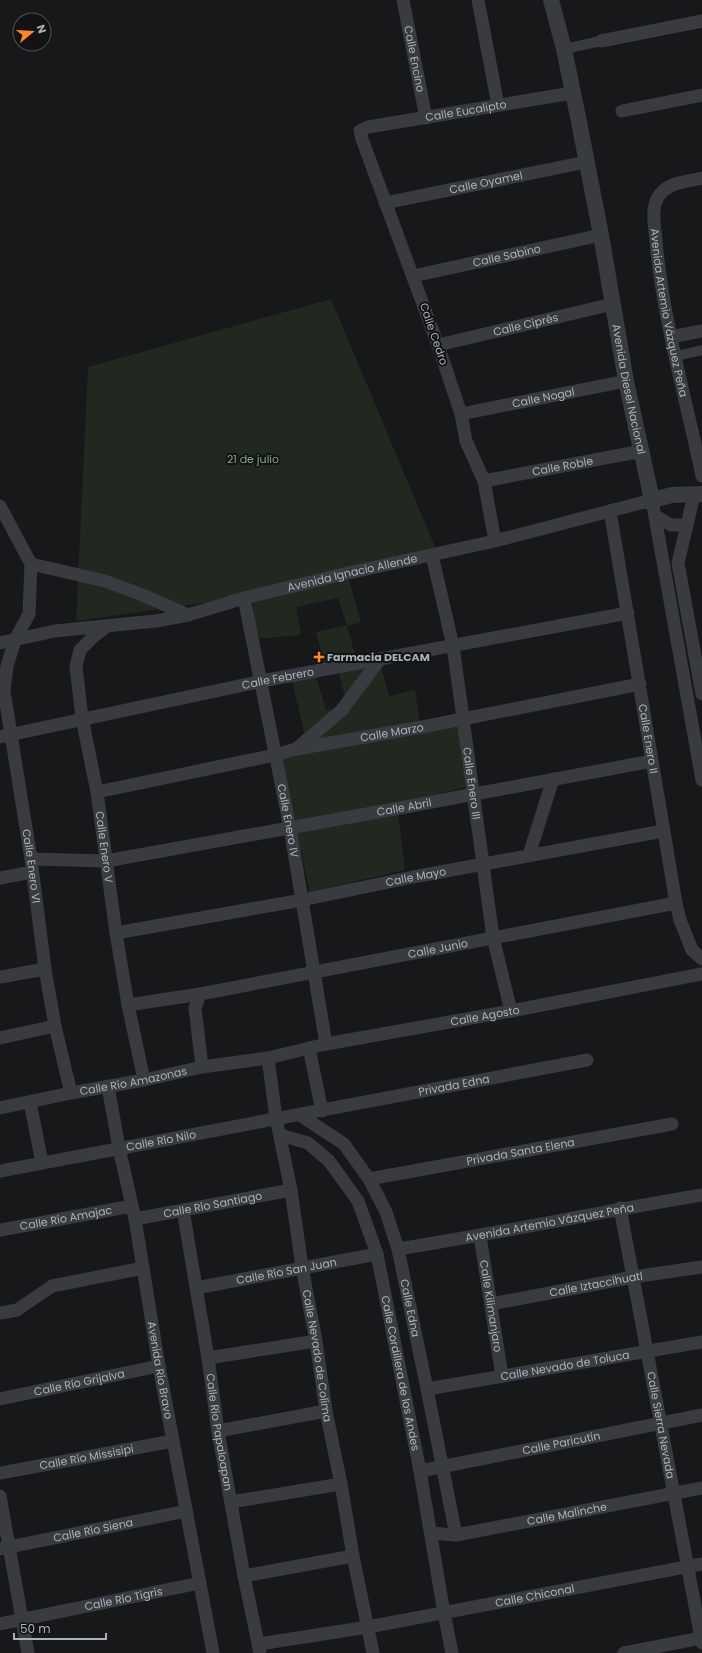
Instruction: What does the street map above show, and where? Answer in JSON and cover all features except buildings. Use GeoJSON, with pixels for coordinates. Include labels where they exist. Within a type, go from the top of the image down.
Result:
{"type":"FeatureCollection","features":[{"type":"Feature","properties":{"kind":"street","name":"Calle Encino"},"geometry":{"type":"LineString","coordinates":[[403,0],[426,118]]}},
{"type":"Feature","properties":{"kind":"street"},"geometry":{"type":"LineString","coordinates":[[478,0],[498,105]]}},
{"type":"Feature","properties":{"kind":"street","name":"Avenida Diesel Nacional"},"geometry":{"type":"LineString","coordinates":[[551,0],[564,49],[601,235],[626,381],[656,516],[702,780]]}},
{"type":"Feature","properties":{"kind":"street"},"geometry":{"type":"LineString","coordinates":[[564,49],[702,20]]}},
{"type":"Feature","properties":{"kind":"street","name":"Calle Eucalipto"},"geometry":{"type":"LineString","coordinates":[[360,130],[368,127],[572,93]]}},
{"type":"Feature","properties":{"kind":"street"},"geometry":{"type":"LineString","coordinates":[[622,111],[702,95]]}},
{"type":"Feature","properties":{"kind":"street","name":"Calle Cedro"},"geometry":{"type":"LineString","coordinates":[[360,130],[385,203],[438,345],[461,414],[466,441],[484,481],[496,541]]}},
{"type":"Feature","properties":{"kind":"street","name":"Calle Oyamel"},"geometry":{"type":"LineString","coordinates":[[385,203],[586,162]]}},
{"type":"Feature","properties":{"kind":"street","name":"Avenida Artemio Vázquez Peña"},"geometry":{"type":"LineString","coordinates":[[702,178],[668,186],[657,199],[654,213],[658,262],[671,337],[702,476]]}},
{"type":"Feature","properties":{"kind":"street","name":"Calle Sabino"},"geometry":{"type":"LineString","coordinates":[[413,276],[601,235]]}},
{"type":"Feature","properties":{"kind":"street","name":"Calle Ciprés"},"geometry":{"type":"LineString","coordinates":[[438,345],[613,304]]}},
{"type":"Feature","properties":{"kind":"street"},"geometry":{"type":"LineString","coordinates":[[671,337],[702,331]]}},
{"type":"Feature","properties":{"kind":"street"},"geometry":{"type":"LineString","coordinates":[[676,356],[702,350]]}},
{"type":"Feature","properties":{"kind":"street","name":"Calle Nogal"},"geometry":{"type":"LineString","coordinates":[[461,414],[626,381]]}},
{"type":"Feature","properties":{"kind":"street","name":"Calle Roble"},"geometry":{"type":"LineString","coordinates":[[484,481],[642,451]]}},
{"type":"Feature","properties":{"kind":"street"},"geometry":{"type":"LineString","coordinates":[[698,494],[686,525],[678,563],[702,694]]}},
{"type":"Feature","properties":{"kind":"street","name":"Avenida Ignacio Allende"},"geometry":{"type":"LineString","coordinates":[[0,643],[55,631],[156,621],[188,615],[244,598],[348,573],[496,541],[672,495],[698,494]]}},
{"type":"Feature","properties":{"kind":"street"},"geometry":{"type":"LineString","coordinates":[[0,506],[31,564],[105,581],[145,596],[188,615]]}},
{"type":"Feature","properties":{"kind":"street","name":"Calle Enero II"},"geometry":{"type":"LineString","coordinates":[[610,511],[676,903],[680,920],[692,950],[702,959]]}},
{"type":"Feature","properties":{"kind":"street"},"geometry":{"type":"LineString","coordinates":[[656,516],[671,525],[686,525]]}},
{"type":"Feature","properties":{"kind":"street","name":"Calle Enero III"},"geometry":{"type":"LineString","coordinates":[[432,555],[453,646],[493,937],[511,1011]]}},
{"type":"Feature","properties":{"kind":"street","name":"Calle Enero VI"},"geometry":{"type":"LineString","coordinates":[[31,564],[29,614],[14,640],[7,666],[4,691],[5,736],[31,859],[45,969],[55,1026],[71,1093]]}},
{"type":"Feature","properties":{"kind":"street","name":"Calle Enero IV"},"geometry":{"type":"LineString","coordinates":[[244,598],[262,681],[290,828],[326,1044]]}},
{"type":"Feature","properties":{"kind":"street","name":"Calle Febrero"},"geometry":{"type":"LineString","coordinates":[[5,736],[82,718],[262,681],[628,613]]}},
{"type":"Feature","properties":{"kind":"street","name":"Calle Enero V"},"geometry":{"type":"LineString","coordinates":[[107,626],[80,650],[76,666],[82,718],[97,792],[116,933],[128,1005],[144,1080]]}},
{"type":"Feature","properties":{"kind":"street"},"geometry":{"type":"LineString","coordinates":[[296,749],[341,711],[380,659]]}},
{"type":"Feature","properties":{"kind":"street","name":"Calle Marzo"},"geometry":{"type":"LineString","coordinates":[[97,792],[275,755],[296,749],[422,727],[640,684]]}},
{"type":"Feature","properties":{"kind":"street","name":"Calle Abril"},"geometry":{"type":"LineString","coordinates":[[31,859],[106,861],[652,761]]}},
{"type":"Feature","properties":{"kind":"street"},"geometry":{"type":"LineString","coordinates":[[529,855],[553,779]]}},
{"type":"Feature","properties":{"kind":"street","name":"Calle Mayo"},"geometry":{"type":"LineString","coordinates":[[116,933],[302,900],[529,855],[663,831]]}},
{"type":"Feature","properties":{"kind":"street"},"geometry":{"type":"LineString","coordinates":[[0,878],[32,872]]}},
{"type":"Feature","properties":{"kind":"street","name":"Calle Junio"},"geometry":{"type":"LineString","coordinates":[[128,1005],[200,994],[676,903]]}},
{"type":"Feature","properties":{"kind":"street"},"geometry":{"type":"LineString","coordinates":[[0,977],[45,969]]}},
{"type":"Feature","properties":{"kind":"street","name":"Calle Agosto"},"geometry":{"type":"LineString","coordinates":[[268,1058],[326,1044],[511,1011],[702,974]]}},
{"type":"Feature","properties":{"kind":"street"},"geometry":{"type":"LineString","coordinates":[[200,994],[195,1008],[202,1067]]}},
{"type":"Feature","properties":{"kind":"street"},"geometry":{"type":"LineString","coordinates":[[0,1038],[55,1026]]}},
{"type":"Feature","properties":{"kind":"street"},"geometry":{"type":"LineString","coordinates":[[309,1048],[322,1111]]}},
{"type":"Feature","properties":{"kind":"street","name":"Calle Río Amazonas"},"geometry":{"type":"LineString","coordinates":[[0,1108],[144,1080],[202,1067],[268,1058]]}},
{"type":"Feature","properties":{"kind":"street","name":"Calle Nevado de Colima"},"geometry":{"type":"LineString","coordinates":[[268,1058],[276,1118],[291,1190],[326,1411],[373,1653]]}},
{"type":"Feature","properties":{"kind":"street","name":"Privada Edna"},"geometry":{"type":"LineString","coordinates":[[322,1111],[346,1105],[586,1060]]}},
{"type":"Feature","properties":{"kind":"street","name":"Avenida Río Bravo"},"geometry":{"type":"LineString","coordinates":[[108,1086],[119,1148],[133,1212],[159,1366],[186,1511],[214,1653]]}},
{"type":"Feature","properties":{"kind":"street"},"geometry":{"type":"LineString","coordinates":[[30,1102],[42,1163]]}},
{"type":"Feature","properties":{"kind":"street","name":"Calle Río Nilo"},"geometry":{"type":"LineString","coordinates":[[0,1171],[276,1118],[322,1111]]}},
{"type":"Feature","properties":{"kind":"street","name":"Calle Edna"},"geometry":{"type":"LineString","coordinates":[[300,1115],[344,1144],[369,1179],[386,1212],[398,1250],[428,1389],[456,1535]]}},
{"type":"Feature","properties":{"kind":"street","name":"Privada Santa Elena"},"geometry":{"type":"LineString","coordinates":[[369,1179],[672,1124]]}},
{"type":"Feature","properties":{"kind":"street","name":"Calle Cordillera de los Andes"},"geometry":{"type":"LineString","coordinates":[[280,1135],[308,1143],[329,1161],[358,1201],[377,1254],[420,1471],[452,1653]]}},
{"type":"Feature","properties":{"kind":"street","name":"Calle Río Santiago"},"geometry":{"type":"LineString","coordinates":[[133,1212],[183,1210],[291,1190]]}},
{"type":"Feature","properties":{"kind":"street","name":"Avenida Artemio Vázquez Peña"},"geometry":{"type":"LineString","coordinates":[[398,1250],[480,1236],[620,1208],[702,1195]]}},
{"type":"Feature","properties":{"kind":"street","name":"Calle Sierra Nevada"},"geometry":{"type":"LineString","coordinates":[[620,1208],[702,1639]]}},
{"type":"Feature","properties":{"kind":"street","name":"Calle Río Papaloapan"},"geometry":{"type":"LineString","coordinates":[[183,1210],[208,1358],[218,1431],[244,1576],[260,1648]]}},
{"type":"Feature","properties":{"kind":"street","name":"Calle Río Amajac"},"geometry":{"type":"LineString","coordinates":[[0,1230],[133,1212]]}},
{"type":"Feature","properties":{"kind":"street","name":"Calle Kilimanjaro"},"geometry":{"type":"LineString","coordinates":[[480,1236],[502,1376]]}},
{"type":"Feature","properties":{"kind":"street","name":"Calle Río San Juan"},"geometry":{"type":"LineString","coordinates":[[196,1288],[377,1254]]}},
{"type":"Feature","properties":{"kind":"street","name":"Calle Iztaccíhuatl"},"geometry":{"type":"LineString","coordinates":[[491,1304],[633,1277],[702,1267]]}},
{"type":"Feature","properties":{"kind":"street"},"geometry":{"type":"LineString","coordinates":[[0,1313],[17,1310],[52,1286],[143,1268]]}},
{"type":"Feature","properties":{"kind":"street"},"geometry":{"type":"LineString","coordinates":[[208,1358],[316,1341]]}},
{"type":"Feature","properties":{"kind":"street","name":"Calle Nevado de Toluca"},"geometry":{"type":"LineString","coordinates":[[428,1389],[702,1342]]}},
{"type":"Feature","properties":{"kind":"street","name":"Calle Río Grijalva"},"geometry":{"type":"LineString","coordinates":[[0,1399],[159,1366]]}},
{"type":"Feature","properties":{"kind":"street"},"geometry":{"type":"LineString","coordinates":[[218,1431],[326,1411]]}},
{"type":"Feature","properties":{"kind":"street","name":"Calle Paricutín"},"geometry":{"type":"LineString","coordinates":[[420,1471],[442,1468],[660,1423],[702,1416]]}},
{"type":"Feature","properties":{"kind":"street","name":"Calle Río Missisipi"},"geometry":{"type":"LineString","coordinates":[[0,1473],[173,1441]]}},
{"type":"Feature","properties":{"kind":"street"},"geometry":{"type":"LineString","coordinates":[[231,1502],[341,1484]]}},
{"type":"Feature","properties":{"kind":"street","name":"Calle Malinche"},"geometry":{"type":"LineString","coordinates":[[431,1533],[456,1535],[702,1488]]}},
{"type":"Feature","properties":{"kind":"street"},"geometry":{"type":"LineString","coordinates":[[0,1496],[4,1548],[23,1619],[28,1653]]}},
{"type":"Feature","properties":{"kind":"street","name":"Calle Río Siena"},"geometry":{"type":"LineString","coordinates":[[4,1548],[186,1511]]}},
{"type":"Feature","properties":{"kind":"street"},"geometry":{"type":"LineString","coordinates":[[244,1576],[353,1556]]}},
{"type":"Feature","properties":{"kind":"street","name":"Calle Chiconal"},"geometry":{"type":"LineString","coordinates":[[260,1648],[368,1626],[702,1564]]}},
{"type":"Feature","properties":{"kind":"street","name":"Calle Río Tigris"},"geometry":{"type":"LineString","coordinates":[[0,1624],[200,1583]]}},
{"type":"Feature","properties":{"kind":"street"},"geometry":{"type":"LineString","coordinates":[[624,1653],[702,1639]]}},
{"type":"Feature","properties":{"kind":"green space","name":"21 de julio"},"geometry":{"type":"Polygon","coordinates":[[[331,299],[438,554],[251,596],[76,621],[88,367],[331,299]]]}},
{"type":"Feature","properties":{"kind":"green space"},"geometry":{"type":"Polygon","coordinates":[[[348,577],[361,622],[347,626],[357,661],[325,667],[316,632],[347,625],[338,598],[296,607],[301,635],[255,639],[253,600],[348,577]]]}},
{"type":"Feature","properties":{"kind":"green space"},"geometry":{"type":"Polygon","coordinates":[[[381,666],[389,696],[415,690],[420,724],[307,745],[292,680],[316,676],[326,710],[347,706],[338,670],[381,666]]]}},
{"type":"Feature","properties":{"kind":"green space"},"geometry":{"type":"Polygon","coordinates":[[[458,725],[466,787],[397,804],[405,870],[310,892],[280,758],[458,725]]]}},
{"type":"Feature","properties":{"kind":"place","name":"Farmacia DELCAM"},"geometry":{"type":"Point","coordinates":[319,657]}}]}
